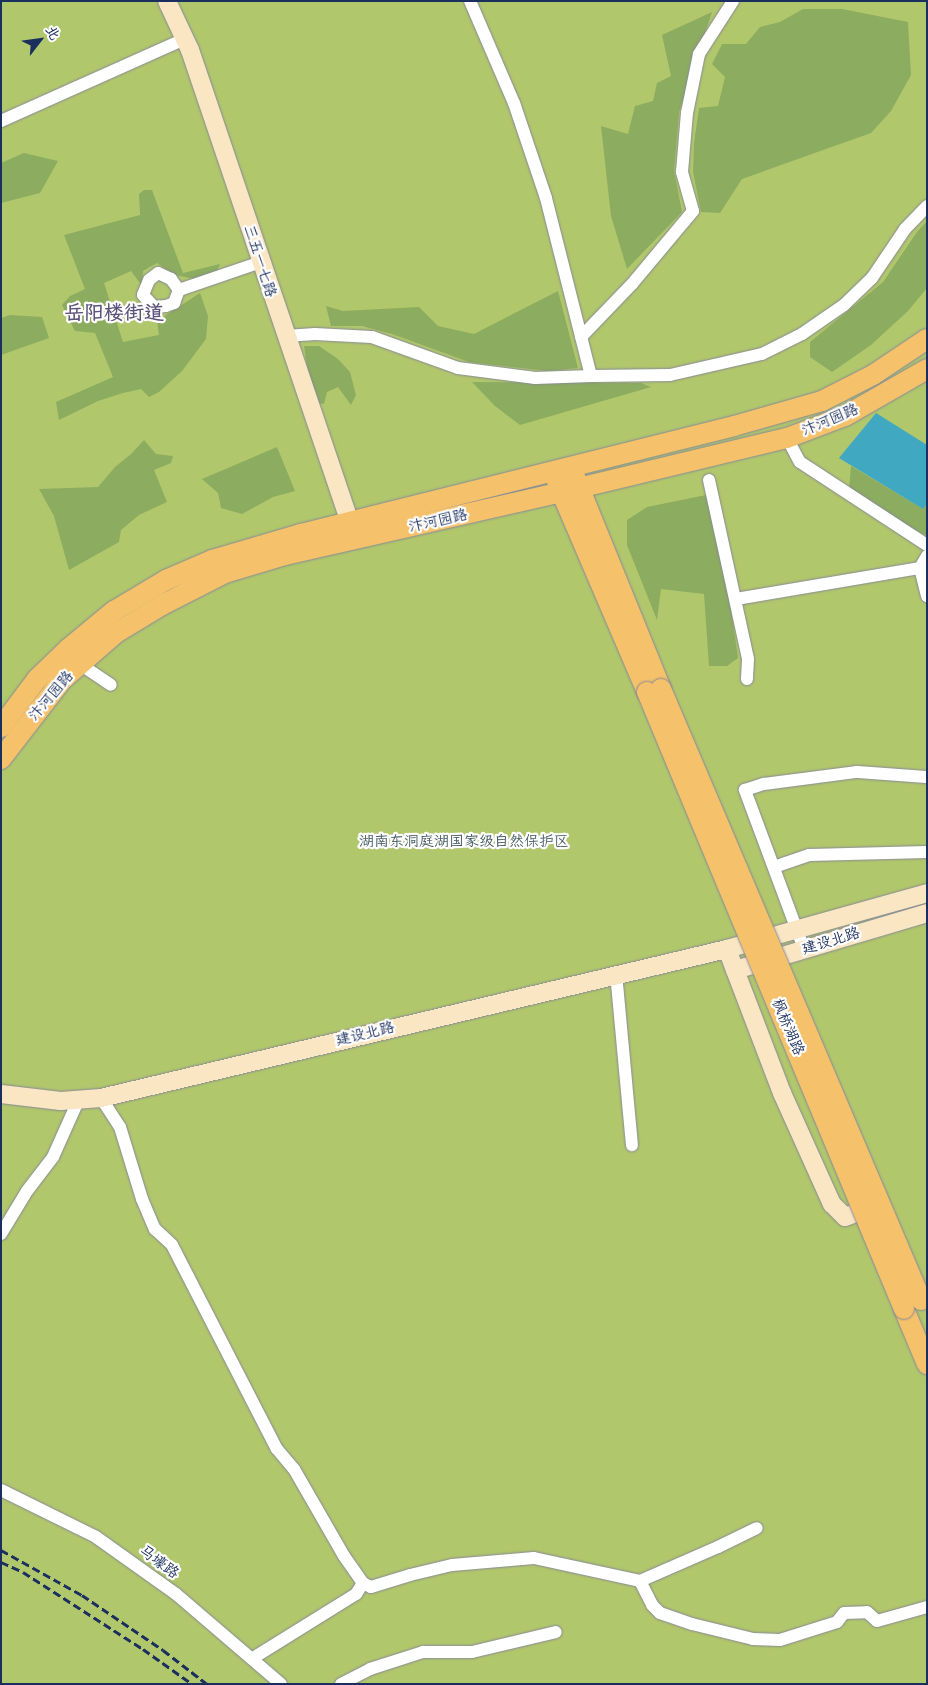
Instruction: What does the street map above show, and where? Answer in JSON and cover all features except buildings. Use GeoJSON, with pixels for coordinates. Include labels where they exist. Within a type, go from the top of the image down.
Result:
{"type":"FeatureCollection","features":[{"type":"Feature","properties":{"kind":"main road","name":"三五一七路"},"geometry":{"type":"LineString","coordinates":[[167,1],[184,39],[350,522]]}},
{"type":"Feature","properties":{"kind":"main road","name":"汴河园路"},"geometry":{"type":"LineString","coordinates":[[1,727],[37,679],[68,649],[114,611],[166,580],[212,560],[419,504],[822,401],[874,375],[927,339]]}},
{"type":"Feature","properties":{"kind":"main road","name":"汴河园路"},"geometry":{"type":"LineString","coordinates":[[1,759],[62,680],[116,633],[225,573],[285,555],[787,438],[845,416],[927,369]]}},
{"type":"Feature","properties":{"kind":"main road"},"geometry":{"type":"LineString","coordinates":[[561,469],[654,690]]}},
{"type":"Feature","properties":{"kind":"main road"},"geometry":{"type":"LineString","coordinates":[[419,504],[430,509],[432,518],[423,524]]}},
{"type":"Feature","properties":{"kind":"main road","name":"枫桥湖路"},"geometry":{"type":"LineString","coordinates":[[654,690],[864,1210],[917,1307]]}},
{"type":"Feature","properties":{"kind":"main road","name":"枫桥湖路"},"geometry":{"type":"LineString","coordinates":[[654,690],[917,1307],[927,1364]]}},
{"type":"Feature","properties":{"kind":"main road","name":"建设北路"},"geometry":{"type":"LineString","coordinates":[[1,1094],[78,1101],[101,1098],[727,949],[927,893]]}},
{"type":"Feature","properties":{"kind":"main road","name":"建设北路"},"geometry":{"type":"LineString","coordinates":[[735,970],[927,913]]}},
{"type":"Feature","properties":{"kind":"main road"},"geometry":{"type":"LineString","coordinates":[[727,949],[782,1093],[832,1204],[845,1217],[864,1210]]}},
{"type":"Feature","properties":{"kind":"street"},"geometry":{"type":"LineString","coordinates":[[470,1],[514,103],[546,198],[591,376]]}},
{"type":"Feature","properties":{"kind":"street"},"geometry":{"type":"LineString","coordinates":[[581,337],[632,284],[693,211],[682,172],[687,113],[699,54],[733,1]]}},
{"type":"Feature","properties":{"kind":"street"},"geometry":{"type":"LineString","coordinates":[[1,121],[184,39]]}},
{"type":"Feature","properties":{"kind":"street"},"geometry":{"type":"LineString","coordinates":[[286,336],[315,334],[372,337],[458,368],[535,378],[670,375],[762,354],[802,334],[844,305],[872,278],[905,229],[927,206]]}},
{"type":"Feature","properties":{"kind":"street"},"geometry":{"type":"LineString","coordinates":[[179,290],[261,262]]}},
{"type":"Feature","properties":{"kind":"street"},"geometry":{"type":"LineString","coordinates":[[787,438],[800,462],[927,545]]}},
{"type":"Feature","properties":{"kind":"street"},"geometry":{"type":"LineString","coordinates":[[709,480],[748,659],[747,679]]}},
{"type":"Feature","properties":{"kind":"street"},"geometry":{"type":"LineString","coordinates":[[927,556],[920,568],[927,596]]}},
{"type":"Feature","properties":{"kind":"street"},"geometry":{"type":"LineString","coordinates":[[736,599],[920,568]]}},
{"type":"Feature","properties":{"kind":"street"},"geometry":{"type":"LineString","coordinates":[[80,664],[111,685]]}},
{"type":"Feature","properties":{"kind":"street"},"geometry":{"type":"LineString","coordinates":[[804,949],[745,790],[764,784],[857,772],[927,777]]}},
{"type":"Feature","properties":{"kind":"street"},"geometry":{"type":"LineString","coordinates":[[774,867],[809,855],[927,852]]}},
{"type":"Feature","properties":{"kind":"street"},"geometry":{"type":"LineString","coordinates":[[616,974],[632,1145]]}},
{"type":"Feature","properties":{"kind":"street"},"geometry":{"type":"LineString","coordinates":[[101,1098],[120,1127],[142,1199],[155,1229],[172,1245],[277,1449],[294,1468],[344,1556],[363,1583],[371,1588],[410,1575],[452,1565],[534,1558],[640,1580],[718,1547],[757,1528]]}},
{"type":"Feature","properties":{"kind":"street"},"geometry":{"type":"LineString","coordinates":[[1,1234],[27,1191],[53,1156],[78,1101]]}},
{"type":"Feature","properties":{"kind":"street","name":"马壕路"},"geometry":{"type":"LineString","coordinates":[[1,1490],[96,1537],[176,1594],[253,1658],[281,1684]]}},
{"type":"Feature","properties":{"kind":"street"},"geometry":{"type":"LineString","coordinates":[[640,1580],[652,1605],[660,1612],[692,1624],[754,1639],[780,1640],[838,1622],[844,1612],[867,1612],[877,1620],[927,1607]]}},
{"type":"Feature","properties":{"kind":"street"},"geometry":{"type":"LineString","coordinates":[[253,1658],[356,1594],[363,1583]]}},
{"type":"Feature","properties":{"kind":"street"},"geometry":{"type":"LineString","coordinates":[[341,1684],[370,1669],[423,1652],[472,1652],[556,1632]]}},
{"type":"Feature","properties":{"kind":"green space","name":"湖南东洞庭湖国家级自然保护区"},"geometry":{"type":"Polygon","coordinates":[[[1,1],[927,1],[927,1684],[1,1684],[1,1]]]}},
{"type":"Feature","properties":{"kind":"green space"},"geometry":{"type":"Polygon","coordinates":[[[803,9],[842,9],[908,22],[911,75],[891,111],[871,133],[742,179],[720,213],[701,212],[693,172],[694,143],[699,108],[718,106],[725,77],[712,64],[722,44],[746,44],[760,27],[780,22],[803,9]]]}},
{"type":"Feature","properties":{"kind":"green space"},"geometry":{"type":"Polygon","coordinates":[[[712,12],[679,112],[674,171],[682,212],[627,269],[611,216],[601,126],[628,134],[635,106],[653,101],[657,83],[671,76],[662,35],[712,12]]]}},
{"type":"Feature","properties":{"kind":"green space"},"geometry":{"type":"Polygon","coordinates":[[[24,153],[58,161],[40,193],[1,203],[1,163],[24,153]]]}},
{"type":"Feature","properties":{"kind":"green space"},"geometry":{"type":"Polygon","coordinates":[[[144,190],[152,190],[183,273],[220,264],[217,271],[195,279],[175,275],[157,263],[143,271],[142,286],[131,271],[104,283],[123,342],[159,335],[157,321],[200,293],[208,316],[206,339],[182,371],[159,392],[149,397],[141,389],[123,393],[98,401],[59,420],[56,402],[113,377],[95,333],[75,331],[62,305],[70,296],[85,289],[64,235],[140,215],[139,194],[144,190]]]}},
{"type":"Feature","properties":{"kind":"green space"},"geometry":{"type":"Polygon","coordinates":[[[927,221],[927,288],[908,311],[871,345],[832,372],[810,357],[810,342],[883,282],[917,232],[927,221]]]}},
{"type":"Feature","properties":{"kind":"green space"},"geometry":{"type":"Polygon","coordinates":[[[558,291],[578,368],[548,371],[469,362],[392,334],[362,326],[331,326],[326,306],[343,311],[419,307],[438,326],[474,334],[558,291]]]}},
{"type":"Feature","properties":{"kind":"green space"},"geometry":{"type":"Polygon","coordinates":[[[10,315],[42,317],[49,338],[1,355],[1,318],[10,315]]]}},
{"type":"Feature","properties":{"kind":"green space"},"geometry":{"type":"Polygon","coordinates":[[[304,346],[319,346],[338,359],[350,372],[356,395],[351,405],[338,387],[327,392],[324,404],[317,403],[309,378],[304,346]]]}},
{"type":"Feature","properties":{"kind":"green space"},"geometry":{"type":"Polygon","coordinates":[[[472,382],[641,383],[651,387],[520,425],[495,406],[472,382]]]}},
{"type":"Feature","properties":{"kind":"green space"},"geometry":{"type":"Polygon","coordinates":[[[144,440],[156,454],[173,456],[171,463],[154,470],[167,502],[139,515],[121,530],[119,542],[69,570],[54,516],[39,489],[98,487],[115,467],[144,440]]]}},
{"type":"Feature","properties":{"kind":"green space"},"geometry":{"type":"Polygon","coordinates":[[[277,447],[295,491],[273,497],[242,514],[221,508],[218,493],[202,479],[277,447]]]}},
{"type":"Feature","properties":{"kind":"green space"},"geometry":{"type":"Polygon","coordinates":[[[851,466],[923,509],[927,504],[927,536],[883,513],[849,489],[851,466]]]}},
{"type":"Feature","properties":{"kind":"green space"},"geometry":{"type":"Polygon","coordinates":[[[706,495],[730,601],[738,658],[727,666],[709,666],[704,594],[661,589],[657,620],[627,545],[627,520],[647,507],[706,495]]]}},
{"type":"Feature","properties":{"kind":"water"},"geometry":{"type":"Polygon","coordinates":[[[876,413],[927,445],[927,504],[923,509],[839,458],[876,413]]]}},
{"type":"Feature","properties":{"kind":"railway"},"geometry":{"type":"LineString","coordinates":[[1,1550],[82,1595],[163,1650],[207,1684]]}},
{"type":"Feature","properties":{"kind":"railway"},"geometry":{"type":"LineString","coordinates":[[1,1562],[23,1572],[143,1649],[192,1684]]}},
{"type":"Feature","properties":{"kind":"district","name":"岳阳楼街道"},"geometry":{"type":"Point","coordinates":[114,312]}}]}
